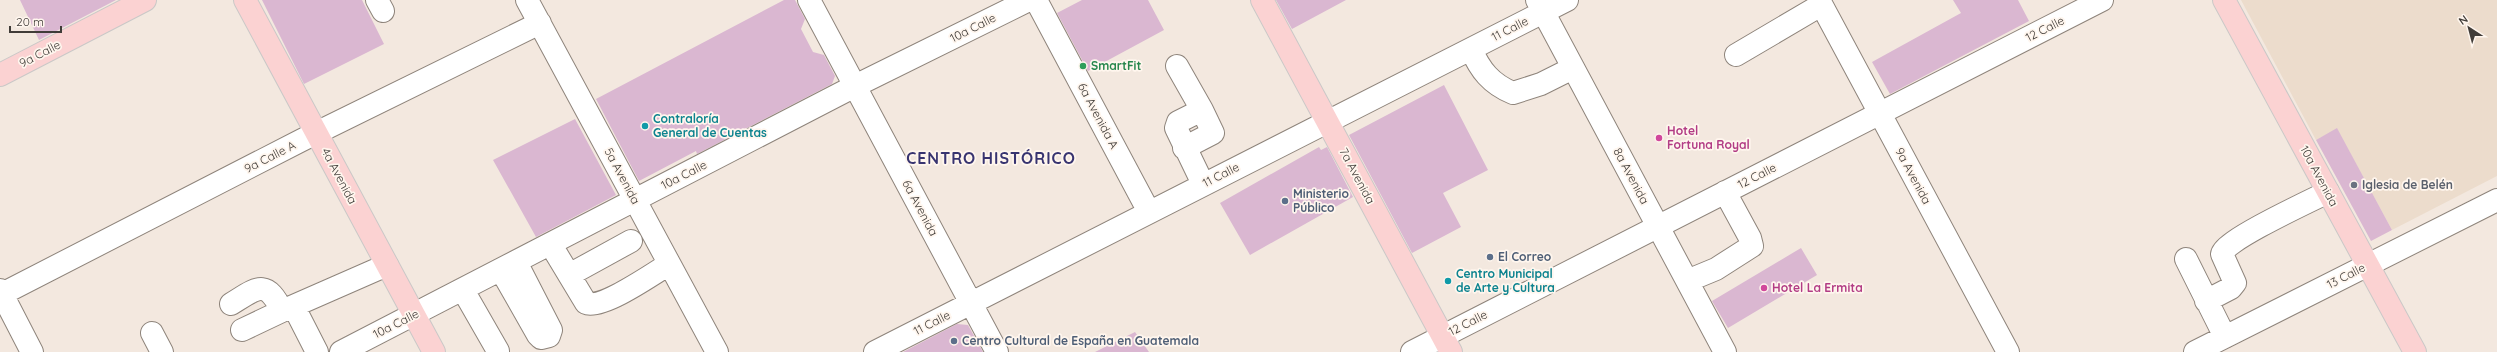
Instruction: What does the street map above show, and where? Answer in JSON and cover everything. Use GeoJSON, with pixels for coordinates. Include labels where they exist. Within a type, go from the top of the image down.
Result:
{"type":"FeatureCollection","features":[{"type":"Feature","properties":{"kind":"main road","name":"9a Calle"},"geometry":{"type":"LineString","coordinates":[[0,75],[145,0]]}},
{"type":"Feature","properties":{"kind":"main road","name":"4a Avenida"},"geometry":{"type":"LineString","coordinates":[[245,0],[434,352]]}},
{"type":"Feature","properties":{"kind":"main road","name":"7a Avenida"},"geometry":{"type":"LineString","coordinates":[[1262,0],[1447,344]]}},
{"type":"Feature","properties":{"kind":"main road","name":"10a Avenida"},"geometry":{"type":"LineString","coordinates":[[2224,0],[2415,352]]}},
{"type":"Feature","properties":{"kind":"street","name":"5a Avenida"},"geometry":{"type":"LineString","coordinates":[[528,0],[717,352]]}},
{"type":"Feature","properties":{"kind":"street","name":"6a Avenida"},"geometry":{"type":"LineString","coordinates":[[809,0],[997,352]]}},
{"type":"Feature","properties":{"kind":"street","name":"10a Calle"},"geometry":{"type":"LineString","coordinates":[[341,352],[551,245],[855,86],[1029,0]]}},
{"type":"Feature","properties":{"kind":"street","name":"6a Avenida A"},"geometry":{"type":"LineString","coordinates":[[1036,0],[1149,212]]}},
{"type":"Feature","properties":{"kind":"street","name":"11 Calle"},"geometry":{"type":"LineString","coordinates":[[875,352],[1471,49],[1540,6],[1567,0]]}},
{"type":"Feature","properties":{"kind":"street","name":"12 Calle"},"geometry":{"type":"LineString","coordinates":[[1412,352],[1447,344],[1658,226],[2102,0]]}},
{"type":"Feature","properties":{"kind":"street","name":"9a Avenida"},"geometry":{"type":"LineString","coordinates":[[1820,2],[2008,352]]}},
{"type":"Feature","properties":{"kind":"street"},"geometry":{"type":"LineString","coordinates":[[1736,55],[1820,2]]}},
{"type":"Feature","properties":{"kind":"street","name":"8a Avenida"},"geometry":{"type":"LineString","coordinates":[[1540,6],[1725,352]]}},
{"type":"Feature","properties":{"kind":"street","name":"9a Calle A"},"geometry":{"type":"LineString","coordinates":[[1,293],[316,133],[540,23]]}},
{"type":"Feature","properties":{"kind":"street"},"geometry":{"type":"LineString","coordinates":[[1471,49],[1485,75],[1500,88],[1513,93],[1541,84],[1573,68]]}},
{"type":"Feature","properties":{"kind":"street"},"geometry":{"type":"LineString","coordinates":[[1177,66],[1213,133],[1184,148],[1203,184]]}},
{"type":"Feature","properties":{"kind":"street"},"geometry":{"type":"LineString","coordinates":[[1687,281],[1716,269],[1752,246],[1750,238],[1725,192]]}},
{"type":"Feature","properties":{"kind":"street"},"geometry":{"type":"LineString","coordinates":[[2206,301],[2231,288],[2235,282],[2222,254],[2226,246],[2265,223],[2328,192]]}},
{"type":"Feature","properties":{"kind":"street","name":"13 Calle"},"geometry":{"type":"LineString","coordinates":[[2195,352],[2497,200]]}},
{"type":"Feature","properties":{"kind":"street"},"geometry":{"type":"LineString","coordinates":[[569,275],[631,241]]}},
{"type":"Feature","properties":{"kind":"street"},"geometry":{"type":"LineString","coordinates":[[551,245],[586,303],[596,305],[669,264]]}},
{"type":"Feature","properties":{"kind":"street"},"geometry":{"type":"LineString","coordinates":[[2186,259],[2225,337]]}},
{"type":"Feature","properties":{"kind":"street"},"geometry":{"type":"LineString","coordinates":[[242,330],[386,265]]}},
{"type":"Feature","properties":{"kind":"street"},"geometry":{"type":"LineString","coordinates":[[231,304],[256,288],[263,288],[270,291],[288,309],[317,352]]}},
{"type":"Feature","properties":{"kind":"street"},"geometry":{"type":"LineString","coordinates":[[463,290],[498,351]]}},
{"type":"Feature","properties":{"kind":"street"},"geometry":{"type":"LineString","coordinates":[[1,293],[32,352]]}},
{"type":"Feature","properties":{"kind":"street"},"geometry":{"type":"LineString","coordinates":[[152,333],[162,352]]}},
{"type":"Feature","properties":{"kind":"shaded area"},"geometry":{"type":"Polygon","coordinates":[[[2241,0],[2497,0],[2497,176],[2392,230],[2337,129],[2316,140],[2241,0]]]}},
{"type":"Feature","properties":{"kind":"building"},"geometry":{"type":"Polygon","coordinates":[[[20,0],[116,0],[39,40],[20,0]]]}},
{"type":"Feature","properties":{"kind":"building"},"geometry":{"type":"Polygon","coordinates":[[[262,0],[362,0],[384,44],[304,84],[262,0]]]}},
{"type":"Feature","properties":{"kind":"building"},"geometry":{"type":"Polygon","coordinates":[[[784,0],[795,0],[805,19],[801,29],[813,52],[824,55],[835,76],[832,84],[697,154],[696,151],[639,181],[596,99],[784,0]]]}},
{"type":"Feature","properties":{"kind":"building"},"geometry":{"type":"Polygon","coordinates":[[[1082,0],[1148,0],[1164,30],[1088,71],[1057,13],[1082,0]]]}},
{"type":"Feature","properties":{"kind":"building"},"geometry":{"type":"Polygon","coordinates":[[[1276,0],[1346,0],[1292,29],[1276,0]]]}},
{"type":"Feature","properties":{"kind":"building"},"geometry":{"type":"Polygon","coordinates":[[[1953,0],[2018,0],[2029,21],[1890,94],[1872,62],[1961,13],[1953,0]]]}},
{"type":"Feature","properties":{"kind":"building"},"geometry":{"type":"Polygon","coordinates":[[[1444,85],[1488,170],[1443,193],[1461,227],[1412,253],[1349,135],[1444,85]]]}},
{"type":"Feature","properties":{"kind":"building"},"geometry":{"type":"Polygon","coordinates":[[[575,119],[616,195],[536,237],[493,160],[575,119]]]}},
{"type":"Feature","properties":{"kind":"building","name":"Iglesia de Belén"},"geometry":{"type":"Polygon","coordinates":[[[2337,128],[2392,230],[2371,241],[2316,140],[2337,128]]]}},
{"type":"Feature","properties":{"kind":"building","name":"Ministerio Público"},"geometry":{"type":"Polygon","coordinates":[[[1319,147],[1321,150],[1327,147],[1353,197],[1250,255],[1220,203],[1319,147]]]}},
{"type":"Feature","properties":{"kind":"building","name":"Hotel La Ermita"},"geometry":{"type":"Polygon","coordinates":[[[1801,248],[1817,275],[1728,328],[1712,301],[1801,248]]]}},
{"type":"Feature","properties":{"kind":"building","name":"Centro Cultural de España en Guatemala"},"geometry":{"type":"Polygon","coordinates":[[[957,324],[968,325],[983,352],[903,352],[957,324]]]}},
{"type":"Feature","properties":{"kind":"building"},"geometry":{"type":"Polygon","coordinates":[[[1135,332],[1149,352],[1095,352],[1135,332]]]}},
{"type":"Feature","properties":{"kind":"place","name":"SmartFit"},"geometry":{"type":"Point","coordinates":[1083,66]}},
{"type":"Feature","properties":{"kind":"place","name":"Contraloría General de Cuentas"},"geometry":{"type":"Point","coordinates":[645,126]}},
{"type":"Feature","properties":{"kind":"place","name":"Hotel Fortuna Royal"},"geometry":{"type":"Point","coordinates":[1659,138]}},
{"type":"Feature","properties":{"kind":"place","name":"Iglesia de Belén"},"geometry":{"type":"Point","coordinates":[2354,185]}},
{"type":"Feature","properties":{"kind":"place","name":"Ministerio Público"},"geometry":{"type":"Point","coordinates":[1285,201]}},
{"type":"Feature","properties":{"kind":"place","name":"El Correo"},"geometry":{"type":"Point","coordinates":[1490,257]}},
{"type":"Feature","properties":{"kind":"place","name":"Centro Municipal de Arte y Cultura"},"geometry":{"type":"Point","coordinates":[1448,281]}},
{"type":"Feature","properties":{"kind":"place","name":"Hotel La Ermita"},"geometry":{"type":"Point","coordinates":[1764,288]}},
{"type":"Feature","properties":{"kind":"place","name":"Centro Cultural de España en Guatemala"},"geometry":{"type":"Point","coordinates":[954,341]}},
{"type":"Feature","properties":{"kind":"district","name":"CENTRO HISTÓRICO"},"geometry":{"type":"Point","coordinates":[991,158]}}]}
